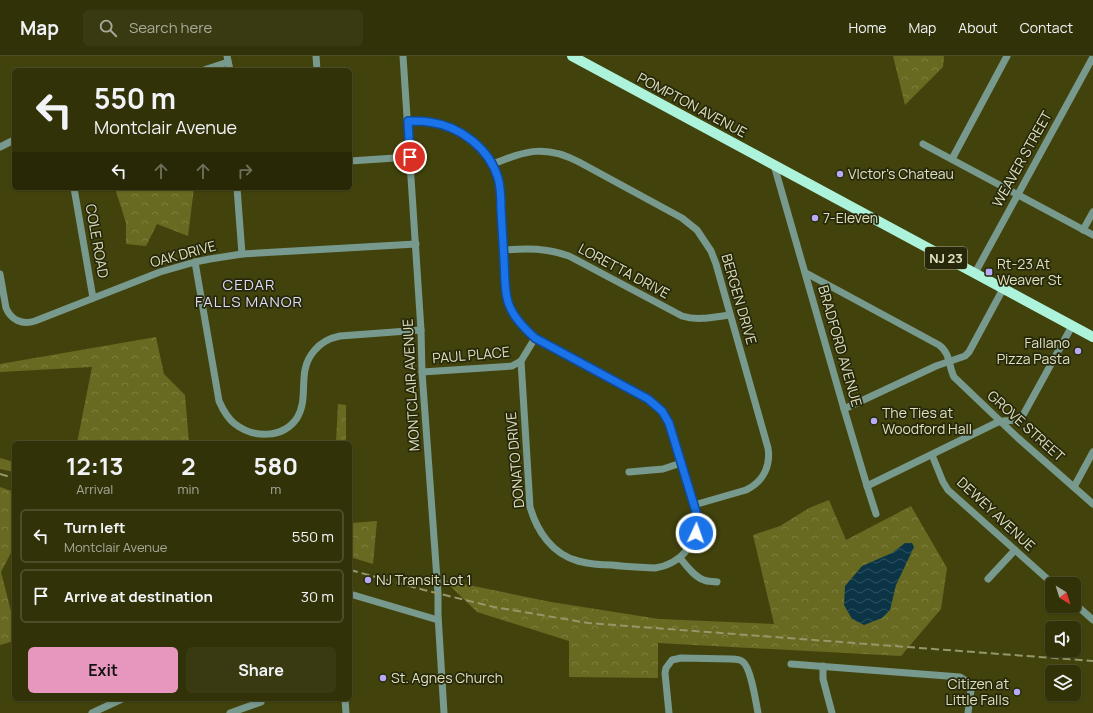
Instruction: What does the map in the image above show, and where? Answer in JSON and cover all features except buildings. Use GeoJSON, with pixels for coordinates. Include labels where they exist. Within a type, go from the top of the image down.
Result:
{"type":"FeatureCollection","features":[{"type":"Feature","properties":{"kind":"main road","name":"POMPTON AVENUE"},"geometry":{"type":"LineString","coordinates":[[572,56],[975,273]]}},
{"type":"Feature","properties":{"kind":"main road","name":"NJ 23"},"geometry":{"type":"LineString","coordinates":[[975,273],[1093,337]]}},
{"type":"Feature","properties":{"kind":"street"},"geometry":{"type":"LineString","coordinates":[[316,56],[316,68]]}},
{"type":"Feature","properties":{"kind":"street","name":"MONTCLAIR AVENUE"},"geometry":{"type":"LineString","coordinates":[[403,56],[418,276],[422,372],[438,593],[438,620],[444,713]]}},
{"type":"Feature","properties":{"kind":"street"},"geometry":{"type":"LineString","coordinates":[[952,159],[1007,56]]}},
{"type":"Feature","properties":{"kind":"street","name":"WEAVER STREET"},"geometry":{"type":"LineString","coordinates":[[975,273],[1093,57]]}},
{"type":"Feature","properties":{"kind":"street"},"geometry":{"type":"LineString","coordinates":[[208,68],[228,59]]}},
{"type":"Feature","properties":{"kind":"street","name":"DONATO DRIVE"},"geometry":{"type":"LineString","coordinates":[[408,121],[429,122],[454,129],[476,144],[493,164],[500,188],[505,284],[508,302],[516,318],[528,332],[535,338],[648,399],[662,411],[669,423],[698,521],[696,533],[684,555],[670,564],[655,568],[594,564],[577,561],[561,553],[552,546],[540,532],[530,507],[521,362]]}},
{"type":"Feature","properties":{"kind":"street"},"geometry":{"type":"LineString","coordinates":[[0,147],[12,141]]}},
{"type":"Feature","properties":{"kind":"street"},"geometry":{"type":"LineString","coordinates":[[923,144],[1093,235]]}},
{"type":"Feature","properties":{"kind":"street","name":"BERGEN DRIVE"},"geometry":{"type":"LineString","coordinates":[[493,164],[524,153],[542,151],[557,153],[579,162],[682,218],[697,230],[711,251],[716,264],[769,455],[768,466],[763,476],[752,487],[694,505]]}},
{"type":"Feature","properties":{"kind":"street"},"geometry":{"type":"LineString","coordinates":[[352,161],[410,157]]}},
{"type":"Feature","properties":{"kind":"street","name":"BRADFORD AVENUE"},"geometry":{"type":"LineString","coordinates":[[774,165],[844,409],[876,514]]}},
{"type":"Feature","properties":{"kind":"street","name":"COLE ROAD"},"geometry":{"type":"LineString","coordinates":[[74,190],[93,298]]}},
{"type":"Feature","properties":{"kind":"street"},"geometry":{"type":"LineString","coordinates":[[237,190],[242,254]]}},
{"type":"Feature","properties":{"kind":"street"},"geometry":{"type":"LineString","coordinates":[[1083,230],[1093,212]]}},
{"type":"Feature","properties":{"kind":"street","name":"OAK DRIVE"},"geometry":{"type":"LineString","coordinates":[[0,274],[7,312],[13,318],[26,323],[35,321],[160,272],[195,262],[242,254],[416,244]]}},
{"type":"Feature","properties":{"kind":"street","name":"LORETTA DRIVE"},"geometry":{"type":"LineString","coordinates":[[504,250],[524,248],[541,249],[569,256],[688,318],[700,319],[730,316]]}},
{"type":"Feature","properties":{"kind":"street"},"geometry":{"type":"LineString","coordinates":[[195,262],[219,401],[225,413],[234,424],[246,431],[267,434],[274,433],[285,429],[294,422],[302,404],[304,371],[306,365],[312,353],[325,341],[340,336],[421,330]]}},
{"type":"Feature","properties":{"kind":"street","name":"GROVE STREET"},"geometry":{"type":"LineString","coordinates":[[806,273],[944,348],[954,377],[1001,422],[1093,504]]}},
{"type":"Feature","properties":{"kind":"street"},"geometry":{"type":"LineString","coordinates":[[844,409],[936,366],[965,356],[969,352],[1003,288]]}},
{"type":"Feature","properties":{"kind":"street"},"geometry":{"type":"LineString","coordinates":[[867,486],[1001,422],[1019,420],[1072,326]]}},
{"type":"Feature","properties":{"kind":"street"},"geometry":{"type":"LineString","coordinates":[[521,362],[535,338]]}},
{"type":"Feature","properties":{"kind":"street","name":"PAUL PLACE"},"geometry":{"type":"LineString","coordinates":[[422,372],[512,366],[521,362]]}},
{"type":"Feature","properties":{"kind":"street"},"geometry":{"type":"LineString","coordinates":[[1074,487],[1093,452]]}},
{"type":"Feature","properties":{"kind":"street","name":"DEWEY AVENUE"},"geometry":{"type":"LineString","coordinates":[[932,454],[943,482],[948,490],[1045,577]]}},
{"type":"Feature","properties":{"kind":"street"},"geometry":{"type":"LineString","coordinates":[[629,472],[663,469],[681,463]]}},
{"type":"Feature","properties":{"kind":"street"},"geometry":{"type":"LineString","coordinates":[[988,579],[1015,550]]}},
{"type":"Feature","properties":{"kind":"street"},"geometry":{"type":"LineString","coordinates":[[680,558],[691,571],[700,578],[705,581],[717,582]]}},
{"type":"Feature","properties":{"kind":"street"},"geometry":{"type":"LineString","coordinates":[[352,595],[438,620]]}},
{"type":"Feature","properties":{"kind":"street"},"geometry":{"type":"LineString","coordinates":[[1081,609],[1093,620]]}},
{"type":"Feature","properties":{"kind":"street"},"geometry":{"type":"LineString","coordinates":[[669,713],[666,668],[672,660],[681,658],[732,659],[744,662],[749,670],[758,713]]}},
{"type":"Feature","properties":{"kind":"street"},"geometry":{"type":"LineString","coordinates":[[791,664],[960,677],[968,682],[971,690],[968,713]]}},
{"type":"Feature","properties":{"kind":"street"},"geometry":{"type":"LineString","coordinates":[[823,666],[823,679],[832,713]]}},
{"type":"Feature","properties":{"kind":"street"},"geometry":{"type":"LineString","coordinates":[[92,713],[118,701]]}},
{"type":"Feature","properties":{"kind":"street"},"geometry":{"type":"LineString","coordinates":[[345,701],[346,713]]}},
{"type":"Feature","properties":{"kind":"street"},"geometry":{"type":"LineString","coordinates":[[230,713],[261,702]]}},
{"type":"Feature","properties":{"kind":"green space"},"geometry":{"type":"Polygon","coordinates":[[[893,56],[944,56],[943,67],[905,105],[893,56]]]}},
{"type":"Feature","properties":{"kind":"green space"},"geometry":{"type":"Polygon","coordinates":[[[116,190],[194,190],[188,236],[157,224],[146,246],[126,244],[126,223],[116,190]]]}},
{"type":"Feature","properties":{"kind":"green space"},"geometry":{"type":"Polygon","coordinates":[[[156,337],[164,374],[185,395],[189,441],[77,441],[92,367],[0,372],[0,364],[156,337]]]}},
{"type":"Feature","properties":{"kind":"green space"},"geometry":{"type":"Polygon","coordinates":[[[338,404],[346,405],[346,441],[336,441],[338,404]]]}},
{"type":"Feature","properties":{"kind":"green space"},"geometry":{"type":"Polygon","coordinates":[[[0,458],[12,461],[12,472],[0,469],[0,458]]]}},
{"type":"Feature","properties":{"kind":"green space"},"geometry":{"type":"Polygon","coordinates":[[[0,487],[12,491],[12,551],[1,572],[12,615],[12,642],[0,645],[0,487]]]}},
{"type":"Feature","properties":{"kind":"green space"},"geometry":{"type":"Polygon","coordinates":[[[829,500],[846,540],[911,506],[947,568],[941,609],[901,656],[658,643],[658,678],[569,677],[569,641],[477,612],[444,580],[551,602],[659,619],[774,624],[753,535],[780,526],[809,508],[829,500]]]}},
{"type":"Feature","properties":{"kind":"green space"},"geometry":{"type":"Polygon","coordinates":[[[377,521],[373,564],[352,558],[352,523],[377,521]]]}},
{"type":"Feature","properties":{"kind":"water"},"geometry":{"type":"Polygon","coordinates":[[[905,543],[912,543],[914,547],[896,585],[890,610],[882,618],[864,625],[852,619],[844,605],[845,586],[862,566],[892,553],[905,543]]]}},
{"type":"Feature","properties":{"kind":"railway"},"geometry":{"type":"LineString","coordinates":[[0,474],[12,477]]}},
{"type":"Feature","properties":{"kind":"railway"},"geometry":{"type":"LineString","coordinates":[[352,571],[494,607],[588,623],[1093,661]]}},
{"type":"Feature","properties":{"kind":"place","name":"VIctor's Chateau"},"geometry":{"type":"Point","coordinates":[840,174]}},
{"type":"Feature","properties":{"kind":"place","name":"7-Eleven"},"geometry":{"type":"Point","coordinates":[815,218]}},
{"type":"Feature","properties":{"kind":"place","name":"Rt-23 At Weaver St"},"geometry":{"type":"Point","coordinates":[989,272]}},
{"type":"Feature","properties":{"kind":"place","name":"Fallano Pizza Pasta"},"geometry":{"type":"Point","coordinates":[1078,351]}},
{"type":"Feature","properties":{"kind":"place","name":"The Ties at Woodford Hall"},"geometry":{"type":"Point","coordinates":[874,421]}},
{"type":"Feature","properties":{"kind":"place","name":"NJ Transit Lot 1"},"geometry":{"type":"Point","coordinates":[368,580]}},
{"type":"Feature","properties":{"kind":"place","name":"St. Agnes Church"},"geometry":{"type":"Point","coordinates":[383,678]}},
{"type":"Feature","properties":{"kind":"place","name":"Citizen at Little Falls"},"geometry":{"type":"Point","coordinates":[1017,692]}},
{"type":"Feature","properties":{"kind":"district","name":"CEDAR FALLS MANOR"},"geometry":{"type":"Point","coordinates":[249,294]}},
{"type":"Feature","properties":{"kind":"route"},"geometry":{"type":"LineString","coordinates":[[410,157],[408,121],[429,122],[454,129],[469,138],[488,157],[493,164],[500,188],[505,284],[511,310],[528,332],[535,338],[648,399],[662,411],[669,423],[697,515],[698,521],[696,533]]}}]}
